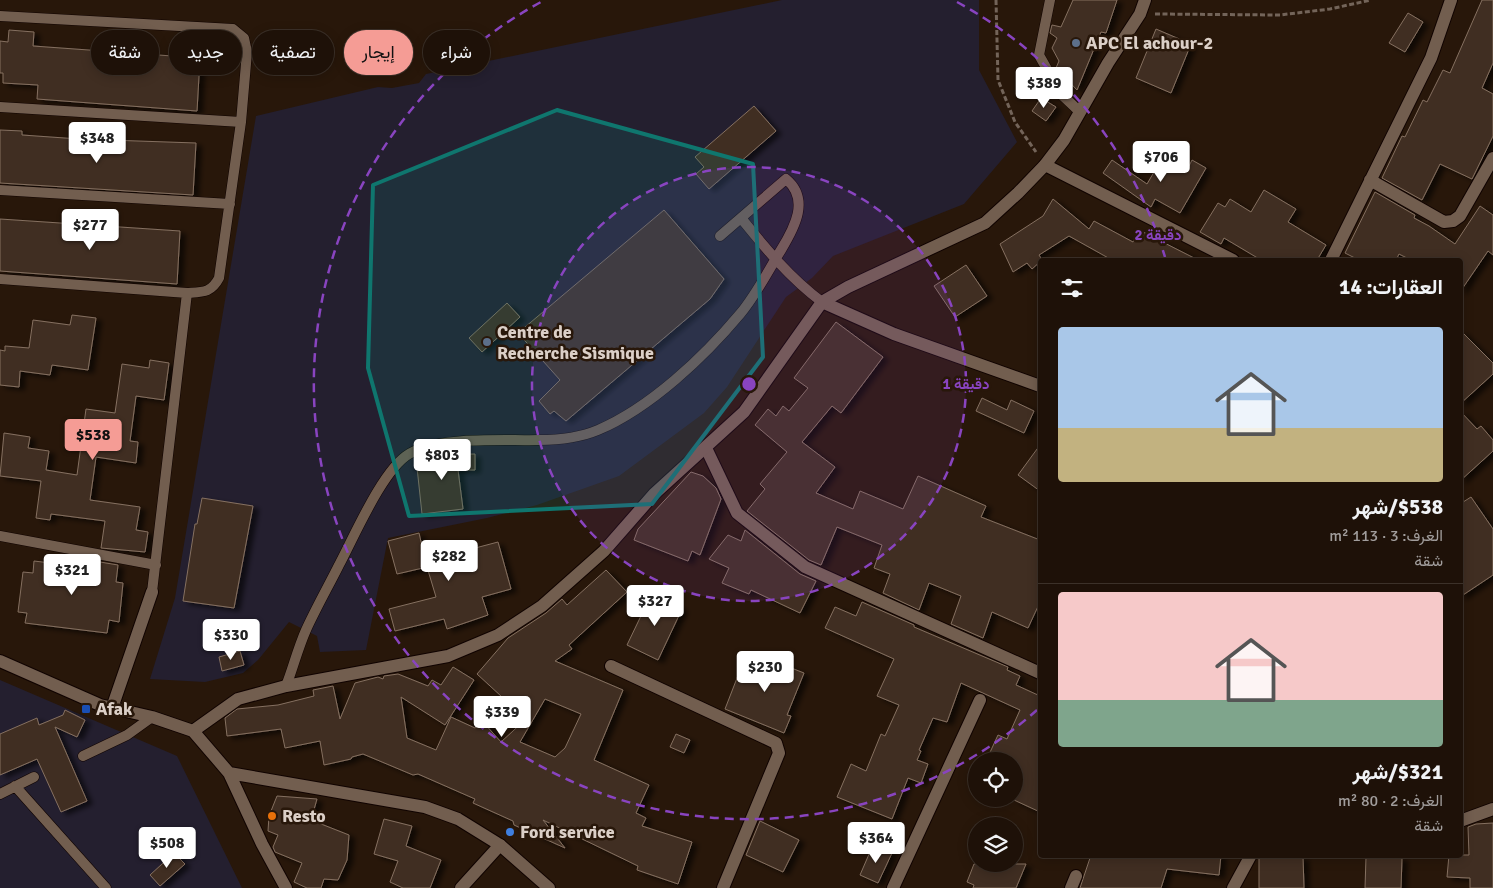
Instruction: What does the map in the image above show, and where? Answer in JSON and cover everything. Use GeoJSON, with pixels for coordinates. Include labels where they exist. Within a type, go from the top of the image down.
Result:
{"type":"FeatureCollection","features":[{"type":"Feature","properties":{"kind":"street"},"geometry":{"type":"LineString","coordinates":[[194,731],[238,699],[286,686],[448,656],[498,635],[542,606],[604,551],[654,494],[744,412],[822,302],[848,286],[985,223],[1045,165],[1064,140],[1140,14],[1145,0]]}},
{"type":"Feature","properties":{"kind":"street"},"geometry":{"type":"LineString","coordinates":[[1331,258],[1431,58],[1451,0]]}},
{"type":"Feature","properties":{"kind":"street"},"geometry":{"type":"LineString","coordinates":[[1370,180],[1444,222],[1453,221],[1460,216],[1493,158]]}},
{"type":"Feature","properties":{"kind":"street"},"geometry":{"type":"LineString","coordinates":[[1045,165],[1229,258]]}},
{"type":"Feature","properties":{"kind":"street"},"geometry":{"type":"LineString","coordinates":[[822,302],[894,334],[1038,385]]}},
{"type":"Feature","properties":{"kind":"street"},"geometry":{"type":"LineString","coordinates":[[706,448],[737,513],[805,568],[1038,672]]}},
{"type":"Feature","properties":{"kind":"street"},"geometry":{"type":"LineString","coordinates":[[112,708],[152,592]]}},
{"type":"Feature","properties":{"kind":"street"},"geometry":{"type":"LineString","coordinates":[[0,661],[100,705],[152,717],[194,731],[229,773],[262,844],[286,888]]}},
{"type":"Feature","properties":{"kind":"street"},"geometry":{"type":"LineString","coordinates":[[611,666],[776,743],[779,753],[723,888]]}},
{"type":"Feature","properties":{"kind":"street"},"geometry":{"type":"LineString","coordinates":[[893,888],[980,700]]}},
{"type":"Feature","properties":{"kind":"street"},"geometry":{"type":"LineString","coordinates":[[229,773],[425,807],[458,819],[500,845],[549,888]]}},
{"type":"Feature","properties":{"kind":"street"},"geometry":{"type":"LineString","coordinates":[[1463,820],[1493,809]]}},
{"type":"Feature","properties":{"kind":"street"},"geometry":{"type":"LineString","coordinates":[[461,888],[500,845]]}},
{"type":"Feature","properties":{"kind":"street"},"geometry":{"type":"LineString","coordinates":[[1233,888],[1249,858]]}},
{"type":"Feature","properties":{"kind":"street"},"geometry":{"type":"LineString","coordinates":[[1070,888],[1076,876]]}},
{"type":"Feature","properties":{"kind":"lane"},"geometry":{"type":"LineString","coordinates":[[1050,0],[1039,55],[1061,94],[1080,112]]}},
{"type":"Feature","properties":{"kind":"lane"},"geometry":{"type":"LineString","coordinates":[[0,16],[232,29],[244,38],[247,52],[241,122],[220,278],[214,288],[207,292],[187,293],[0,279]]}},
{"type":"Feature","properties":{"kind":"lane"},"geometry":{"type":"LineString","coordinates":[[0,107],[241,122]]}},
{"type":"Feature","properties":{"kind":"lane"},"geometry":{"type":"LineString","coordinates":[[286,686],[306,630],[373,501],[391,471],[408,454],[432,445],[568,439],[598,430],[636,410],[710,346],[741,313],[787,241],[800,210],[799,196],[792,184],[786,179],[720,236]]}},
{"type":"Feature","properties":{"kind":"lane"},"geometry":{"type":"LineString","coordinates":[[0,190],[230,204]]}},
{"type":"Feature","properties":{"kind":"lane"},"geometry":{"type":"LineString","coordinates":[[741,218],[775,260],[800,285],[822,302]]}},
{"type":"Feature","properties":{"kind":"lane"},"geometry":{"type":"LineString","coordinates":[[152,592],[187,293]]}},
{"type":"Feature","properties":{"kind":"lane"},"geometry":{"type":"LineString","coordinates":[[0,536],[156,565]]}},
{"type":"Feature","properties":{"kind":"lane"},"geometry":{"type":"LineString","coordinates":[[83,756],[128,735],[152,717]]}},
{"type":"Feature","properties":{"kind":"lane"},"geometry":{"type":"LineString","coordinates":[[0,794],[34,777]]}},
{"type":"Feature","properties":{"kind":"lane"},"geometry":{"type":"LineString","coordinates":[[15,786],[106,888]]}},
{"type":"Feature","properties":{"kind":"path"},"geometry":{"type":"LineString","coordinates":[[996,0],[998,80],[1015,122],[1045,165]]}},
{"type":"Feature","properties":{"kind":"path"},"geometry":{"type":"LineString","coordinates":[[1140,14],[1280,15],[1330,9],[1371,0]]}},
{"type":"Feature","properties":{"kind":"highlighted area"},"geometry":{"type":"Polygon","coordinates":[[[557,110],[753,164],[763,357],[652,504],[409,516],[368,368],[373,185],[557,110]]]}},
{"type":"Feature","properties":{"kind":"shaded area","name":"Centre de Recherche Sismique"},"geometry":{"type":"Polygon","coordinates":[[[782,0],[979,0],[979,70],[1017,142],[964,204],[833,256],[812,278],[786,297],[727,387],[704,413],[619,476],[537,505],[487,518],[388,538],[366,650],[320,652],[317,636],[289,622],[258,660],[243,673],[205,682],[150,679],[175,598],[256,116],[378,87],[392,88],[419,83],[425,75],[490,75],[490,61],[782,0]]]}},
{"type":"Feature","properties":{"kind":"shaded area"},"geometry":{"type":"Polygon","coordinates":[[[0,680],[177,756],[242,888],[0,888],[0,680]]]}},
{"type":"Feature","properties":{"kind":"building","name":"APC El achour-2"},"geometry":{"type":"Polygon","coordinates":[[[1073,0],[1117,0],[1106,33],[1101,32],[1077,90],[1056,68],[1059,61],[1052,48],[1057,38],[1050,33],[1052,25],[1061,27],[1073,0]]]}},
{"type":"Feature","properties":{"kind":"building"},"geometry":{"type":"Polygon","coordinates":[[[1482,0],[1493,0],[1493,63],[1482,88],[1493,94],[1493,136],[1472,179],[1440,164],[1422,200],[1382,178],[1402,136],[1405,137],[1423,100],[1427,102],[1443,70],[1450,73],[1482,0]]]}},
{"type":"Feature","properties":{"kind":"building"},"geometry":{"type":"Polygon","coordinates":[[[1408,13],[1423,22],[1405,52],[1389,43],[1408,13]]]}},
{"type":"Feature","properties":{"kind":"building"},"geometry":{"type":"Polygon","coordinates":[[[1156,29],[1191,44],[1171,93],[1136,78],[1156,29]]]}},
{"type":"Feature","properties":{"kind":"building"},"geometry":{"type":"Polygon","coordinates":[[[9,30],[34,32],[33,46],[91,50],[91,75],[159,75],[159,55],[169,56],[169,75],[199,75],[197,111],[37,99],[38,85],[3,83],[3,73],[0,73],[0,41],[8,42],[9,30]]]}},
{"type":"Feature","properties":{"kind":"building"},"geometry":{"type":"Polygon","coordinates":[[[1041,98],[1056,107],[1046,121],[1032,111],[1041,98]]]}},
{"type":"Feature","properties":{"kind":"building"},"geometry":{"type":"Polygon","coordinates":[[[754,106],[776,131],[709,189],[696,174],[704,167],[695,157],[754,106]]]}},
{"type":"Feature","properties":{"kind":"building"},"geometry":{"type":"Polygon","coordinates":[[[0,130],[22,131],[22,135],[79,139],[196,143],[193,195],[0,183],[0,130]]]}},
{"type":"Feature","properties":{"kind":"building"},"geometry":{"type":"Polygon","coordinates":[[[1164,155],[1188,168],[1192,160],[1206,168],[1180,213],[1155,199],[1151,207],[1103,173],[1112,160],[1147,184],[1164,155]]]}},
{"type":"Feature","properties":{"kind":"building"},"geometry":{"type":"Polygon","coordinates":[[[1264,190],[1296,209],[1288,222],[1326,245],[1318,258],[1258,258],[1224,238],[1221,244],[1200,232],[1218,203],[1225,207],[1230,199],[1251,212],[1264,190]]]}},
{"type":"Feature","properties":{"kind":"building"},"geometry":{"type":"Polygon","coordinates":[[[1375,192],[1415,215],[1414,218],[1455,244],[1480,206],[1493,215],[1493,255],[1488,251],[1463,288],[1463,258],[1407,258],[1399,254],[1397,258],[1355,258],[1345,253],[1375,192]]]}},
{"type":"Feature","properties":{"kind":"building"},"geometry":{"type":"Polygon","coordinates":[[[1053,199],[1089,229],[1094,221],[1133,242],[1139,230],[1194,258],[1108,258],[1069,236],[1039,255],[1041,258],[1038,258],[1038,264],[1032,269],[1027,263],[1013,272],[1000,244],[1043,216],[1053,199]]]}},
{"type":"Feature","properties":{"kind":"building"},"geometry":{"type":"Polygon","coordinates":[[[664,210],[724,279],[710,299],[566,421],[554,411],[550,414],[539,401],[560,380],[518,333],[664,210]]]}},
{"type":"Feature","properties":{"kind":"building"},"geometry":{"type":"Polygon","coordinates":[[[0,219],[180,231],[177,284],[0,271],[0,219]]]}},
{"type":"Feature","properties":{"kind":"building"},"geometry":{"type":"Polygon","coordinates":[[[966,265],[987,296],[955,317],[934,286],[966,265]]]}},
{"type":"Feature","properties":{"kind":"building"},"geometry":{"type":"Polygon","coordinates":[[[507,303],[520,317],[482,352],[469,338],[507,303]]]}},
{"type":"Feature","properties":{"kind":"building"},"geometry":{"type":"Polygon","coordinates":[[[72,315],[96,318],[88,370],[52,365],[50,375],[20,371],[19,387],[0,385],[0,350],[5,351],[5,346],[29,348],[33,320],[70,325],[72,315]]]}},
{"type":"Feature","properties":{"kind":"building"},"geometry":{"type":"Polygon","coordinates":[[[836,322],[883,357],[841,413],[832,406],[802,442],[835,467],[816,493],[853,509],[860,491],[903,509],[918,476],[986,506],[981,517],[1038,539],[1038,606],[1028,628],[992,612],[983,638],[951,624],[961,596],[929,583],[919,610],[883,593],[890,574],[874,568],[882,545],[837,527],[821,565],[809,560],[747,511],[765,489],[760,484],[787,452],[755,425],[768,409],[776,416],[783,406],[789,411],[808,388],[794,378],[836,322]]]}},
{"type":"Feature","properties":{"kind":"building"},"geometry":{"type":"Polygon","coordinates":[[[1463,333],[1493,363],[1493,374],[1463,401],[1463,333]]]}},
{"type":"Feature","properties":{"kind":"building"},"geometry":{"type":"Polygon","coordinates":[[[150,360],[169,363],[164,400],[136,396],[130,441],[138,442],[136,463],[96,457],[90,500],[140,507],[136,530],[148,532],[145,552],[101,548],[105,521],[51,514],[50,520],[36,518],[41,481],[0,476],[4,433],[30,437],[28,448],[49,451],[46,470],[77,475],[86,409],[115,413],[122,364],[149,368],[150,360]]]}},
{"type":"Feature","properties":{"kind":"building"},"geometry":{"type":"Polygon","coordinates":[[[982,398],[1007,410],[1011,400],[1034,411],[1024,433],[976,411],[982,398]]]}},
{"type":"Feature","properties":{"kind":"building"},"geometry":{"type":"Polygon","coordinates":[[[1463,414],[1477,429],[1481,426],[1493,440],[1493,451],[1463,478],[1463,414]]]}},
{"type":"Feature","properties":{"kind":"building"},"geometry":{"type":"Polygon","coordinates":[[[1038,448],[1038,490],[1018,475],[1038,448]]]}},
{"type":"Feature","properties":{"kind":"building"},"geometry":{"type":"Polygon","coordinates":[[[475,454],[475,470],[458,470],[463,509],[422,514],[416,458],[424,455],[475,454]]]}},
{"type":"Feature","properties":{"kind":"building"},"geometry":{"type":"Polygon","coordinates":[[[691,472],[703,476],[716,488],[721,499],[700,555],[692,551],[688,561],[634,540],[638,529],[691,472]]]}},
{"type":"Feature","properties":{"kind":"building"},"geometry":{"type":"Polygon","coordinates":[[[1471,497],[1493,529],[1493,575],[1463,595],[1463,502],[1471,497]]]}},
{"type":"Feature","properties":{"kind":"building"},"geometry":{"type":"Polygon","coordinates":[[[202,498],[253,506],[234,608],[183,601],[195,524],[197,524],[202,498]]]}},
{"type":"Feature","properties":{"kind":"building"},"geometry":{"type":"Polygon","coordinates":[[[745,530],[800,574],[816,581],[800,613],[751,590],[749,594],[722,583],[729,568],[709,559],[728,535],[741,541],[745,530]]]}},
{"type":"Feature","properties":{"kind":"building"},"geometry":{"type":"Polygon","coordinates":[[[419,533],[422,546],[442,542],[445,556],[498,542],[511,589],[482,597],[488,615],[447,629],[444,619],[395,631],[389,609],[436,597],[427,567],[397,574],[388,541],[419,533]]]}},
{"type":"Feature","properties":{"kind":"building"},"geometry":{"type":"Polygon","coordinates":[[[34,561],[99,569],[100,562],[118,565],[116,582],[123,583],[119,622],[109,620],[107,633],[25,623],[27,613],[18,612],[23,572],[33,573],[34,561]]]}},
{"type":"Feature","properties":{"kind":"building"},"geometry":{"type":"Polygon","coordinates":[[[606,570],[627,592],[569,645],[572,649],[555,661],[623,690],[594,760],[649,785],[636,813],[646,818],[642,826],[692,842],[678,884],[637,870],[638,866],[543,820],[565,848],[514,825],[513,821],[473,803],[475,799],[418,774],[413,775],[363,754],[351,759],[324,765],[320,741],[285,748],[281,729],[227,736],[225,718],[237,709],[278,705],[314,696],[313,690],[333,686],[340,719],[355,683],[378,677],[383,679],[384,676],[398,674],[428,686],[432,680],[441,685],[453,667],[474,680],[445,725],[401,697],[407,738],[436,750],[451,717],[475,728],[483,722],[501,742],[526,719],[477,674],[508,638],[546,613],[562,599],[567,605],[606,570]],[[545,699],[520,742],[555,757],[565,748],[581,714],[545,699]]]}},
{"type":"Feature","properties":{"kind":"building"},"geometry":{"type":"Polygon","coordinates":[[[651,595],[682,609],[658,660],[627,645],[651,595]]]}},
{"type":"Feature","properties":{"kind":"building"},"geometry":{"type":"Polygon","coordinates":[[[862,602],[914,625],[914,627],[1008,667],[1007,670],[1020,676],[1016,685],[1038,695],[1038,811],[1023,804],[1023,752],[990,752],[998,735],[1007,739],[1020,710],[961,683],[947,722],[933,718],[919,750],[921,751],[917,760],[928,764],[921,783],[908,778],[892,819],[837,797],[851,764],[866,771],[881,734],[885,736],[899,705],[877,696],[894,659],[825,628],[835,607],[856,616],[862,602]]]}},
{"type":"Feature","properties":{"kind":"building"},"geometry":{"type":"Polygon","coordinates":[[[240,651],[244,665],[222,671],[219,657],[240,651]]]}},
{"type":"Feature","properties":{"kind":"building"},"geometry":{"type":"Polygon","coordinates":[[[746,655],[767,664],[768,659],[804,673],[787,715],[791,716],[784,733],[725,709],[746,655]]]}},
{"type":"Feature","properties":{"kind":"building"},"geometry":{"type":"Polygon","coordinates":[[[65,710],[85,720],[77,737],[55,727],[87,801],[61,812],[37,759],[0,775],[0,734],[37,718],[39,725],[63,715],[65,710]]]}},
{"type":"Feature","properties":{"kind":"building"},"geometry":{"type":"Polygon","coordinates":[[[676,734],[690,740],[684,753],[670,747],[676,734]]]}},
{"type":"Feature","properties":{"kind":"building"},"geometry":{"type":"Polygon","coordinates":[[[277,796],[317,799],[311,820],[349,835],[347,860],[338,880],[324,879],[321,888],[307,888],[294,882],[302,863],[275,852],[273,847],[278,835],[268,831],[269,816],[277,796]]]}},
{"type":"Feature","properties":{"kind":"building"},"geometry":{"type":"Polygon","coordinates":[[[384,819],[412,826],[406,846],[441,860],[430,888],[403,888],[390,882],[398,861],[374,854],[384,819]]]}},
{"type":"Feature","properties":{"kind":"building"},"geometry":{"type":"Polygon","coordinates":[[[760,821],[799,840],[783,872],[746,855],[760,821]]]}},
{"type":"Feature","properties":{"kind":"building"},"geometry":{"type":"Polygon","coordinates":[[[1493,823],[1493,888],[1470,888],[1470,878],[1447,877],[1449,858],[1463,858],[1463,855],[1469,855],[1468,827],[1476,824],[1493,823]]]}},
{"type":"Feature","properties":{"kind":"building"},"geometry":{"type":"Polygon","coordinates":[[[873,845],[892,853],[878,883],[860,875],[873,845]]]}},
{"type":"Feature","properties":{"kind":"building"},"geometry":{"type":"Polygon","coordinates":[[[174,853],[185,864],[160,886],[150,875],[174,853]]]}},
{"type":"Feature","properties":{"kind":"building"},"geometry":{"type":"Polygon","coordinates":[[[1090,858],[1221,858],[1219,875],[1167,869],[1161,888],[1080,888],[1090,858]]]}},
{"type":"Feature","properties":{"kind":"building"},"geometry":{"type":"Polygon","coordinates":[[[1259,858],[1303,858],[1304,888],[1259,888],[1259,858]]]}},
{"type":"Feature","properties":{"kind":"building"},"geometry":{"type":"Polygon","coordinates":[[[1366,858],[1402,858],[1401,888],[1365,888],[1366,858]]]}},
{"type":"Feature","properties":{"kind":"building"},"geometry":{"type":"Polygon","coordinates":[[[971,872],[1023,872],[1016,888],[973,888],[974,885],[967,882],[971,872]]]}},
{"type":"Feature","properties":{"kind":"place","name":"APC El achour-2"},"geometry":{"type":"Point","coordinates":[1076,43]}},
{"type":"Feature","properties":{"kind":"place","name":"Centre de Recherche Sismique"},"geometry":{"type":"Point","coordinates":[487,342]}},
{"type":"Feature","properties":{"kind":"place","name":"Afak"},"geometry":{"type":"Point","coordinates":[86,709]}},
{"type":"Feature","properties":{"kind":"place","name":"Resto"},"geometry":{"type":"Point","coordinates":[272,816]}},
{"type":"Feature","properties":{"kind":"place","name":"Ford service"},"geometry":{"type":"Point","coordinates":[510,832]}}]}
